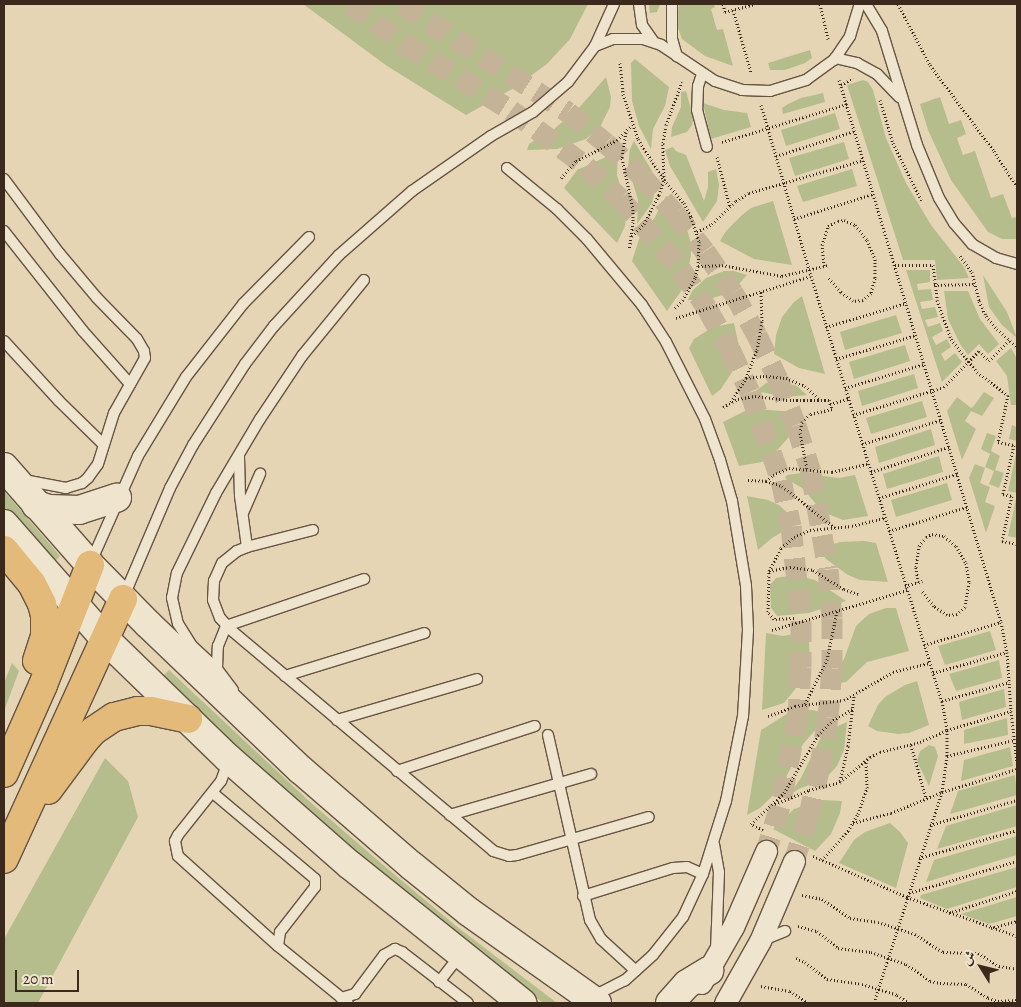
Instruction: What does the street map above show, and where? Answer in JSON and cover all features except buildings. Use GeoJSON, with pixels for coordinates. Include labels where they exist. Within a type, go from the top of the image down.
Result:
{"type":"FeatureCollection","features":[{"type":"Feature","properties":{"kind":"main road"},"geometry":{"type":"LineString","coordinates":[[4,550],[32,584],[45,615],[45,636],[26,695],[21,736]]}},
{"type":"Feature","properties":{"kind":"main road"},"geometry":{"type":"LineString","coordinates":[[4,773],[21,736],[90,565]]}},
{"type":"Feature","properties":{"kind":"main road"},"geometry":{"type":"LineString","coordinates":[[4,858],[123,599]]}},
{"type":"Feature","properties":{"kind":"main road"},"geometry":{"type":"LineString","coordinates":[[24,814],[53,784],[85,740],[104,723],[114,717],[138,711],[163,712],[188,719]]}},
{"type":"Feature","properties":{"kind":"street"},"geometry":{"type":"LineString","coordinates":[[8,472],[90,565],[123,599],[335,801],[412,866],[506,939],[593,1000]]}},
{"type":"Feature","properties":{"kind":"street"},"geometry":{"type":"LineString","coordinates":[[36,505],[49,509],[79,510],[117,498]]}},
{"type":"Feature","properties":{"kind":"street"},"geometry":{"type":"LineString","coordinates":[[4,524],[74,606],[105,639],[228,758],[350,865],[522,1003]]}},
{"type":"Feature","properties":{"kind":"street"},"geometry":{"type":"LineString","coordinates":[[688,1003],[712,964],[750,890],[767,842]]}},
{"type":"Feature","properties":{"kind":"street"},"geometry":{"type":"LineString","coordinates":[[726,1003],[760,941],[799,856]]}},
{"type":"Feature","properties":{"kind":"street"},"geometry":{"type":"LineString","coordinates":[[670,1003],[687,984],[712,964]]}},
{"type":"Feature","properties":{"kind":"lane"},"geometry":{"type":"LineString","coordinates":[[123,599],[158,515],[193,446],[245,364],[274,326],[306,290],[375,222],[450,162],[533,112],[568,82],[596,46],[614,4]]}},
{"type":"Feature","properties":{"kind":"lane"},"geometry":{"type":"LineString","coordinates":[[639,4],[642,25],[653,41],[702,74],[715,81],[742,90],[770,91],[806,80],[817,74],[835,58],[850,36],[860,4]]}},
{"type":"Feature","properties":{"kind":"lane"},"geometry":{"type":"LineString","coordinates":[[672,4],[672,39],[677,56]]}},
{"type":"Feature","properties":{"kind":"lane"},"geometry":{"type":"LineString","coordinates":[[866,4],[882,31],[926,171],[954,223],[983,252],[1017,264]]}},
{"type":"Feature","properties":{"kind":"lane"},"geometry":{"type":"LineString","coordinates":[[596,46],[603,42],[623,37],[653,41]]}},
{"type":"Feature","properties":{"kind":"lane"},"geometry":{"type":"LineString","coordinates":[[835,58],[857,63],[877,74],[903,101]]}},
{"type":"Feature","properties":{"kind":"lane"},"geometry":{"type":"LineString","coordinates":[[702,74],[698,86],[696,110],[710,146]]}},
{"type":"Feature","properties":{"kind":"lane"},"geometry":{"type":"LineString","coordinates":[[507,168],[550,203],[588,239],[642,305],[686,380],[720,460],[732,501],[740,543],[748,630],[747,673],[740,733],[726,801],[714,843],[703,874],[682,917],[653,955],[636,971],[593,1000]]}},
{"type":"Feature","properties":{"kind":"lane"},"geometry":{"type":"LineString","coordinates":[[4,179],[60,254],[142,344],[145,358],[114,413],[94,472],[82,483],[58,488],[8,472]]}},
{"type":"Feature","properties":{"kind":"lane"},"geometry":{"type":"LineString","coordinates":[[4,231],[83,331],[130,384]]}},
{"type":"Feature","properties":{"kind":"lane"},"geometry":{"type":"LineString","coordinates":[[90,565],[117,498],[161,416],[214,339],[269,276],[309,237]]}},
{"type":"Feature","properties":{"kind":"lane"},"geometry":{"type":"LineString","coordinates":[[248,720],[235,693],[217,669],[184,636],[174,611],[172,598],[180,567],[216,493],[260,419],[297,364],[364,280]]}},
{"type":"Feature","properties":{"kind":"lane"},"geometry":{"type":"LineString","coordinates":[[4,341],[59,401],[103,444]]}},
{"type":"Feature","properties":{"kind":"lane"},"geometry":{"type":"LineString","coordinates":[[238,456],[242,516],[247,547]]}},
{"type":"Feature","properties":{"kind":"lane"},"geometry":{"type":"LineString","coordinates":[[242,516],[249,494],[260,474]]}},
{"type":"Feature","properties":{"kind":"lane"},"geometry":{"type":"LineString","coordinates":[[313,530],[247,547],[237,551],[222,564],[214,581],[213,600],[220,618],[226,626],[492,851],[509,856],[649,817]]}},
{"type":"Feature","properties":{"kind":"lane"},"geometry":{"type":"LineString","coordinates":[[217,669],[218,646],[226,626],[364,579]]}},
{"type":"Feature","properties":{"kind":"lane"},"geometry":{"type":"LineString","coordinates":[[285,676],[425,633]]}},
{"type":"Feature","properties":{"kind":"lane"},"geometry":{"type":"LineString","coordinates":[[337,720],[477,679]]}},
{"type":"Feature","properties":{"kind":"lane"},"geometry":{"type":"LineString","coordinates":[[397,771],[535,726]]}},
{"type":"Feature","properties":{"kind":"lane"},"geometry":{"type":"LineString","coordinates":[[548,735],[583,896],[590,920],[602,940],[636,971]]}},
{"type":"Feature","properties":{"kind":"lane"},"geometry":{"type":"LineString","coordinates":[[228,758],[224,776],[178,835],[175,841],[178,856],[278,946],[345,1001],[355,994],[384,955],[395,949],[402,952],[468,1003]]}},
{"type":"Feature","properties":{"kind":"lane"},"geometry":{"type":"LineString","coordinates":[[450,816],[591,774]]}},
{"type":"Feature","properties":{"kind":"lane"},"geometry":{"type":"LineString","coordinates":[[212,793],[315,879],[315,887],[280,932],[278,946]]}},
{"type":"Feature","properties":{"kind":"lane"},"geometry":{"type":"LineString","coordinates":[[712,964],[719,872],[714,843]]}},
{"type":"Feature","properties":{"kind":"lane"},"geometry":{"type":"LineString","coordinates":[[583,896],[673,868],[687,867],[703,874]]}},
{"type":"Feature","properties":{"kind":"lane"},"geometry":{"type":"LineString","coordinates":[[760,941],[788,928]]}},
{"type":"Feature","properties":{"kind":"lane"},"geometry":{"type":"LineString","coordinates":[[439,982],[460,955]]}},
{"type":"Feature","properties":{"kind":"path"},"geometry":{"type":"LineString","coordinates":[[723,4],[725,12],[755,4]]}},
{"type":"Feature","properties":{"kind":"path"},"geometry":{"type":"LineString","coordinates":[[820,4],[830,44]]}},
{"type":"Feature","properties":{"kind":"path"},"geometry":{"type":"LineString","coordinates":[[898,4],[930,65],[989,143],[1017,187]]}},
{"type":"Feature","properties":{"kind":"path"},"geometry":{"type":"LineString","coordinates":[[733,10],[751,72]]}},
{"type":"Feature","properties":{"kind":"path"},"geometry":{"type":"LineString","coordinates":[[620,63],[623,94],[632,125],[646,154],[664,180],[684,203],[697,232],[699,247],[698,266],[690,290],[674,309]]}},
{"type":"Feature","properties":{"kind":"path"},"geometry":{"type":"LineString","coordinates":[[632,236],[652,210],[664,180],[662,143],[666,125],[690,65]]}},
{"type":"Feature","properties":{"kind":"path"},"geometry":{"type":"LineString","coordinates":[[839,80],[1001,622],[1007,652],[1017,764]]}},
{"type":"Feature","properties":{"kind":"path"},"geometry":{"type":"LineString","coordinates":[[730,207],[710,146],[847,104]]}},
{"type":"Feature","properties":{"kind":"path"},"geometry":{"type":"LineString","coordinates":[[761,105],[826,327],[934,673],[942,701],[946,730],[947,756],[942,792],[874,1003]]}},
{"type":"Feature","properties":{"kind":"path"},"geometry":{"type":"LineString","coordinates":[[561,178],[576,161],[612,143],[632,125]]}},
{"type":"Feature","properties":{"kind":"path"},"geometry":{"type":"LineString","coordinates":[[776,156],[855,131]]}},
{"type":"Feature","properties":{"kind":"path"},"geometry":{"type":"LineString","coordinates":[[626,132],[622,158],[633,209],[632,236],[629,249]]}},
{"type":"Feature","properties":{"kind":"path"},"geometry":{"type":"LineString","coordinates":[[697,232],[712,224],[730,207],[749,194],[863,160]]}},
{"type":"Feature","properties":{"kind":"path"},"geometry":{"type":"LineString","coordinates":[[794,219],[873,194]]}},
{"type":"Feature","properties":{"kind":"path"},"geometry":{"type":"LineString","coordinates":[[698,266],[728,266],[774,276],[826,266],[822,245],[828,226],[838,220],[855,225],[868,240],[875,259],[875,278],[871,293],[864,300],[853,301],[841,292],[828,277]]}},
{"type":"Feature","properties":{"kind":"path"},"geometry":{"type":"LineString","coordinates":[[895,265],[933,265],[934,285],[945,327],[968,362],[986,381],[1008,395],[998,442],[1014,445],[1003,494],[1012,496],[1002,541],[1017,544]]}},
{"type":"Feature","properties":{"kind":"path"},"geometry":{"type":"LineString","coordinates":[[676,318],[811,276]]}},
{"type":"Feature","properties":{"kind":"path"},"geometry":{"type":"LineString","coordinates":[[934,285],[975,284]]}},
{"type":"Feature","properties":{"kind":"path"},"geometry":{"type":"LineString","coordinates":[[730,403],[753,365],[760,336],[761,291]]}},
{"type":"Feature","properties":{"kind":"path"},"geometry":{"type":"LineString","coordinates":[[826,327],[906,302]]}},
{"type":"Feature","properties":{"kind":"path"},"geometry":{"type":"LineString","coordinates":[[836,359],[916,335]]}},
{"type":"Feature","properties":{"kind":"path"},"geometry":{"type":"LineString","coordinates":[[853,415],[944,387],[979,351],[989,361],[1009,340]]}},
{"type":"Feature","properties":{"kind":"path"},"geometry":{"type":"LineString","coordinates":[[845,388],[924,364]]}},
{"type":"Feature","properties":{"kind":"path"},"geometry":{"type":"LineString","coordinates":[[746,378],[766,376],[786,378],[805,386],[820,400]]}},
{"type":"Feature","properties":{"kind":"path"},"geometry":{"type":"LineString","coordinates":[[723,407],[730,403],[755,396],[786,400],[829,400],[832,409],[810,414],[802,422],[800,433],[807,468]]}},
{"type":"Feature","properties":{"kind":"path"},"geometry":{"type":"LineString","coordinates":[[830,404],[848,399]]}},
{"type":"Feature","properties":{"kind":"path"},"geometry":{"type":"LineString","coordinates":[[862,444],[941,420]]}},
{"type":"Feature","properties":{"kind":"path"},"geometry":{"type":"LineString","coordinates":[[871,472],[949,447]]}},
{"type":"Feature","properties":{"kind":"path"},"geometry":{"type":"LineString","coordinates":[[766,481],[773,475],[789,468],[838,471],[868,464]]}},
{"type":"Feature","properties":{"kind":"path"},"geometry":{"type":"LineString","coordinates":[[879,498],[957,474]]}},
{"type":"Feature","properties":{"kind":"path"},"geometry":{"type":"LineString","coordinates":[[748,480],[766,481],[790,490],[818,516],[836,528]]}},
{"type":"Feature","properties":{"kind":"path"},"geometry":{"type":"LineString","coordinates":[[889,531],[967,507]]}},
{"type":"Feature","properties":{"kind":"path"},"geometry":{"type":"LineString","coordinates":[[794,618],[777,620],[769,615],[767,587],[769,571],[781,548],[794,537],[810,530],[836,528],[885,518]]}},
{"type":"Feature","properties":{"kind":"path"},"geometry":{"type":"LineString","coordinates":[[772,630],[906,588],[920,581],[916,567],[919,546],[926,536],[932,534],[944,536],[956,546],[966,563],[969,582],[965,607],[957,614],[947,614],[934,606],[922,591]]}},
{"type":"Feature","properties":{"kind":"path"},"geometry":{"type":"LineString","coordinates":[[769,571],[790,567],[813,570],[844,589],[858,594]]}},
{"type":"Feature","properties":{"kind":"path"},"geometry":{"type":"LineString","coordinates":[[805,705],[827,660],[837,610]]}},
{"type":"Feature","properties":{"kind":"path"},"geometry":{"type":"LineString","coordinates":[[924,645],[1001,622]]}},
{"type":"Feature","properties":{"kind":"path"},"geometry":{"type":"LineString","coordinates":[[934,673],[1007,652]]}},
{"type":"Feature","properties":{"kind":"path"},"geometry":{"type":"LineString","coordinates":[[768,716],[786,708],[834,703],[854,696],[892,672],[930,663]]}},
{"type":"Feature","properties":{"kind":"path"},"geometry":{"type":"LineString","coordinates":[[942,701],[1009,682]]}},
{"type":"Feature","properties":{"kind":"path"},"geometry":{"type":"LineString","coordinates":[[840,782],[848,746],[854,696]]}},
{"type":"Feature","properties":{"kind":"path"},"geometry":{"type":"LineString","coordinates":[[767,842],[751,824],[774,805],[793,781],[818,735],[833,720],[853,709]]}},
{"type":"Feature","properties":{"kind":"path"},"geometry":{"type":"LineString","coordinates":[[774,805],[809,790],[840,782],[880,752],[911,745],[946,730],[1011,711]]}},
{"type":"Feature","properties":{"kind":"path"},"geometry":{"type":"LineString","coordinates":[[947,756],[1014,740]]}},
{"type":"Feature","properties":{"kind":"path"},"geometry":{"type":"LineString","coordinates":[[911,745],[926,798]]}},
{"type":"Feature","properties":{"kind":"path"},"geometry":{"type":"LineString","coordinates":[[822,860],[854,823],[867,788],[866,761]]}},
{"type":"Feature","properties":{"kind":"path"},"geometry":{"type":"LineString","coordinates":[[854,823],[891,813],[942,792],[1017,769]]}},
{"type":"Feature","properties":{"kind":"path"},"geometry":{"type":"LineString","coordinates":[[930,825],[1017,800]]}},
{"type":"Feature","properties":{"kind":"path"},"geometry":{"type":"LineString","coordinates":[[919,859],[1017,830]]}},
{"type":"Feature","properties":{"kind":"path"},"geometry":{"type":"LineString","coordinates":[[799,856],[822,860],[948,913],[1017,936]]}},
{"type":"Feature","properties":{"kind":"path"},"geometry":{"type":"LineString","coordinates":[[908,895],[1017,861]]}},
{"type":"Feature","properties":{"kind":"path"},"geometry":{"type":"LineString","coordinates":[[948,913],[1017,891]]}},
{"type":"Feature","properties":{"kind":"path"},"geometry":{"type":"LineString","coordinates":[[797,895],[822,899],[850,918],[878,922],[915,934],[943,952],[978,953],[999,966],[1017,969]]}},
{"type":"Feature","properties":{"kind":"path"},"geometry":{"type":"LineString","coordinates":[[992,928],[1017,921]]}},
{"type":"Feature","properties":{"kind":"path"},"geometry":{"type":"LineString","coordinates":[[788,928],[812,928],[838,948],[871,952],[910,966],[935,982],[966,984],[988,998],[998,1001],[1017,1000]]}},
{"type":"Feature","properties":{"kind":"path"},"geometry":{"type":"LineString","coordinates":[[796,958],[805,962],[827,979],[862,984],[897,995],[910,1003]]}},
{"type":"Feature","properties":{"kind":"path"},"geometry":{"type":"LineString","coordinates":[[761,986],[790,991],[808,1003]]}},
{"type":"Feature","properties":{"kind":"green space"},"geometry":{"type":"Polygon","coordinates":[[[303,4],[588,4],[570,39],[547,64],[514,88],[466,115],[387,66],[303,4]]]}},
{"type":"Feature","properties":{"kind":"green space"},"geometry":{"type":"Polygon","coordinates":[[[649,4],[660,4],[657,12],[650,13],[649,4]]]}},
{"type":"Feature","properties":{"kind":"green space"},"geometry":{"type":"Polygon","coordinates":[[[679,4],[714,4],[715,7],[711,9],[717,30],[723,29],[733,66],[705,56],[682,39],[676,23],[679,4]]]}},
{"type":"Feature","properties":{"kind":"green space"},"geometry":{"type":"Polygon","coordinates":[[[810,50],[812,58],[805,63],[785,70],[770,70],[768,63],[810,50]]]}},
{"type":"Feature","properties":{"kind":"green space"},"geometry":{"type":"Polygon","coordinates":[[[635,59],[669,87],[665,106],[653,129],[651,149],[639,126],[632,101],[631,63],[635,59]]]}},
{"type":"Feature","properties":{"kind":"green space"},"geometry":{"type":"Polygon","coordinates":[[[606,77],[611,97],[610,107],[601,125],[594,133],[586,139],[557,149],[527,150],[529,144],[554,129],[577,110],[606,77]]]}},
{"type":"Feature","properties":{"kind":"green space"},"geometry":{"type":"Polygon","coordinates":[[[863,80],[868,82],[873,90],[886,138],[906,183],[931,225],[964,267],[969,278],[937,280],[935,260],[903,260],[847,85],[863,80]]]}},
{"type":"Feature","properties":{"kind":"green space"},"geometry":{"type":"Polygon","coordinates":[[[686,91],[693,116],[692,125],[687,132],[671,137],[672,127],[681,107],[681,92],[686,91]]]}},
{"type":"Feature","properties":{"kind":"green space"},"geometry":{"type":"Polygon","coordinates":[[[823,93],[825,102],[783,114],[782,108],[788,104],[801,98],[823,93]]]}},
{"type":"Feature","properties":{"kind":"green space"},"geometry":{"type":"Polygon","coordinates":[[[940,97],[949,124],[961,120],[966,134],[957,138],[963,155],[975,151],[991,198],[1003,194],[1012,218],[1017,217],[1017,239],[1002,239],[988,232],[951,180],[928,130],[920,104],[940,97]]]}},
{"type":"Feature","properties":{"kind":"green space"},"geometry":{"type":"Polygon","coordinates":[[[703,103],[724,110],[747,113],[751,127],[711,139],[703,103]]]}},
{"type":"Feature","properties":{"kind":"green space"},"geometry":{"type":"Polygon","coordinates":[[[835,113],[840,129],[786,146],[781,130],[835,113]]]}},
{"type":"Feature","properties":{"kind":"green space"},"geometry":{"type":"Polygon","coordinates":[[[634,141],[652,171],[656,187],[652,203],[637,224],[638,200],[628,167],[630,149],[634,141]]]}},
{"type":"Feature","properties":{"kind":"green space"},"geometry":{"type":"Polygon","coordinates":[[[844,142],[849,159],[795,176],[789,158],[844,142]]]}},
{"type":"Feature","properties":{"kind":"green space"},"geometry":{"type":"Polygon","coordinates":[[[673,147],[676,151],[686,155],[704,201],[708,187],[708,172],[716,169],[719,185],[717,201],[703,222],[670,166],[665,150],[673,147]]]}},
{"type":"Feature","properties":{"kind":"green space"},"geometry":{"type":"Polygon","coordinates":[[[615,149],[618,151],[617,175],[627,207],[625,226],[617,243],[564,188],[577,170],[606,157],[615,149]]]}},
{"type":"Feature","properties":{"kind":"green space"},"geometry":{"type":"Polygon","coordinates":[[[852,169],[857,186],[803,202],[797,186],[852,169]]]}},
{"type":"Feature","properties":{"kind":"green space"},"geometry":{"type":"Polygon","coordinates":[[[666,196],[669,197],[684,219],[691,243],[691,255],[686,280],[667,311],[632,261],[640,236],[655,217],[666,196]]]}},
{"type":"Feature","properties":{"kind":"green space"},"geometry":{"type":"Polygon","coordinates":[[[773,201],[792,265],[754,259],[720,241],[726,231],[751,208],[773,201]]]}},
{"type":"Feature","properties":{"kind":"green space"},"geometry":{"type":"Polygon","coordinates":[[[906,270],[930,270],[930,282],[917,284],[918,290],[931,289],[933,300],[920,302],[922,309],[935,307],[938,317],[925,320],[928,327],[940,323],[943,331],[932,337],[936,345],[947,339],[951,347],[941,354],[945,361],[955,353],[962,362],[942,382],[906,270]]]}},
{"type":"Feature","properties":{"kind":"green space"},"geometry":{"type":"Polygon","coordinates":[[[724,271],[734,271],[747,275],[738,285],[723,295],[706,300],[688,300],[692,291],[706,278],[724,271]]]}},
{"type":"Feature","properties":{"kind":"green space"},"geometry":{"type":"Polygon","coordinates":[[[983,275],[1007,312],[1017,338],[1002,325],[989,307],[983,275]]]}},
{"type":"Feature","properties":{"kind":"green space"},"geometry":{"type":"Polygon","coordinates":[[[944,291],[968,291],[980,319],[999,344],[988,354],[979,344],[968,355],[960,344],[948,319],[944,291]]]}},
{"type":"Feature","properties":{"kind":"green space"},"geometry":{"type":"Polygon","coordinates":[[[802,296],[825,374],[799,368],[774,354],[776,335],[782,317],[794,302],[802,296]]]}},
{"type":"Feature","properties":{"kind":"green space"},"geometry":{"type":"Polygon","coordinates":[[[896,315],[902,333],[845,350],[840,332],[896,315]]]}},
{"type":"Feature","properties":{"kind":"green space"},"geometry":{"type":"Polygon","coordinates":[[[734,323],[739,347],[734,369],[721,389],[712,396],[689,348],[694,339],[713,327],[734,323]]]}},
{"type":"Feature","properties":{"kind":"green space"},"geometry":{"type":"Polygon","coordinates":[[[905,345],[910,361],[854,379],[849,362],[905,345]]]}},
{"type":"Feature","properties":{"kind":"green space"},"geometry":{"type":"Polygon","coordinates":[[[1011,348],[1017,359],[1017,405],[1011,405],[1007,376],[996,361],[1011,348]]]}},
{"type":"Feature","properties":{"kind":"green space"},"geometry":{"type":"Polygon","coordinates":[[[914,374],[918,388],[862,406],[858,391],[914,374]]]}},
{"type":"Feature","properties":{"kind":"green space"},"geometry":{"type":"Polygon","coordinates":[[[779,381],[797,386],[807,395],[785,397],[756,391],[766,383],[779,381]]]}},
{"type":"Feature","properties":{"kind":"green space"},"geometry":{"type":"Polygon","coordinates":[[[984,392],[994,398],[982,416],[971,411],[965,421],[976,429],[962,460],[947,411],[957,397],[971,408],[973,407],[984,392]]]}},
{"type":"Feature","properties":{"kind":"green space"},"geometry":{"type":"Polygon","coordinates":[[[922,401],[927,417],[871,434],[866,418],[922,401]]]}},
{"type":"Feature","properties":{"kind":"green space"},"geometry":{"type":"Polygon","coordinates":[[[757,409],[783,411],[794,415],[792,426],[788,438],[772,456],[762,462],[739,466],[723,422],[745,411],[757,409]]]}},
{"type":"Feature","properties":{"kind":"green space"},"geometry":{"type":"Polygon","coordinates":[[[1012,425],[1017,427],[1017,441],[1009,439],[1012,425]]]}},
{"type":"Feature","properties":{"kind":"green space"},"geometry":{"type":"Polygon","coordinates":[[[931,429],[935,445],[879,463],[875,447],[931,429]]]}},
{"type":"Feature","properties":{"kind":"green space"},"geometry":{"type":"Polygon","coordinates":[[[987,433],[996,436],[991,451],[1000,456],[995,470],[1004,473],[999,488],[989,484],[994,471],[985,467],[990,454],[981,449],[987,433]]]}},
{"type":"Feature","properties":{"kind":"green space"},"geometry":{"type":"Polygon","coordinates":[[[1017,449],[1017,493],[1008,491],[1017,449]]]}},
{"type":"Feature","properties":{"kind":"green space"},"geometry":{"type":"Polygon","coordinates":[[[939,456],[943,472],[887,489],[883,474],[939,456]]]}},
{"type":"Feature","properties":{"kind":"green space"},"geometry":{"type":"Polygon","coordinates":[[[975,464],[985,468],[980,483],[990,487],[985,502],[995,506],[986,533],[969,478],[975,464]]]}},
{"type":"Feature","properties":{"kind":"green space"},"geometry":{"type":"Polygon","coordinates":[[[802,473],[839,478],[855,475],[868,516],[843,520],[823,512],[802,488],[785,478],[787,475],[802,473]]]}},
{"type":"Feature","properties":{"kind":"green space"},"geometry":{"type":"Polygon","coordinates":[[[947,483],[952,500],[896,517],[891,500],[947,483]]]}},
{"type":"Feature","properties":{"kind":"green space"},"geometry":{"type":"Polygon","coordinates":[[[4,491],[60,556],[53,564],[4,509],[4,491]]]}},
{"type":"Feature","properties":{"kind":"green space"},"geometry":{"type":"Polygon","coordinates":[[[1017,494],[1017,538],[1008,536],[1017,494]]]}},
{"type":"Feature","properties":{"kind":"green space"},"geometry":{"type":"Polygon","coordinates":[[[747,496],[768,500],[779,505],[793,518],[792,526],[772,538],[758,550],[747,496]]]}},
{"type":"Feature","properties":{"kind":"green space"},"geometry":{"type":"Polygon","coordinates":[[[864,541],[876,543],[888,582],[860,580],[848,575],[826,559],[818,549],[840,542],[864,541]]]}},
{"type":"Feature","properties":{"kind":"green space"},"geometry":{"type":"Polygon","coordinates":[[[794,575],[815,580],[846,601],[809,613],[777,616],[771,608],[770,585],[776,578],[794,575]]]}},
{"type":"Feature","properties":{"kind":"green space"},"geometry":{"type":"Polygon","coordinates":[[[886,608],[896,608],[909,651],[867,662],[846,682],[840,683],[835,675],[844,659],[856,626],[869,614],[886,608]]]}},
{"type":"Feature","properties":{"kind":"green space"},"geometry":{"type":"Polygon","coordinates":[[[808,631],[810,657],[804,678],[784,703],[762,710],[766,633],[783,636],[808,631]]]}},
{"type":"Feature","properties":{"kind":"green space"},"geometry":{"type":"Polygon","coordinates":[[[990,631],[996,650],[945,665],[938,646],[990,631]]]}},
{"type":"Feature","properties":{"kind":"green space"},"geometry":{"type":"Polygon","coordinates":[[[999,660],[1002,678],[956,691],[949,674],[999,660]]]}},
{"type":"Feature","properties":{"kind":"green space"},"geometry":{"type":"Polygon","coordinates":[[[12,663],[19,671],[4,711],[4,683],[12,663]]]}},
{"type":"Feature","properties":{"kind":"green space"},"geometry":{"type":"Polygon","coordinates":[[[169,670],[309,801],[382,864],[456,926],[557,1003],[543,1003],[408,898],[282,789],[221,732],[163,676],[169,670]]]}},
{"type":"Feature","properties":{"kind":"green space"},"geometry":{"type":"Polygon","coordinates":[[[917,681],[929,725],[909,733],[898,734],[877,731],[868,726],[878,705],[885,697],[905,685],[917,681]]]}},
{"type":"Feature","properties":{"kind":"green space"},"geometry":{"type":"Polygon","coordinates":[[[1004,689],[1006,707],[962,720],[959,702],[1004,689]]]}},
{"type":"Feature","properties":{"kind":"green space"},"geometry":{"type":"Polygon","coordinates":[[[812,710],[826,713],[827,717],[803,744],[780,789],[760,808],[747,815],[761,730],[790,712],[812,710]]]}},
{"type":"Feature","properties":{"kind":"green space"},"geometry":{"type":"Polygon","coordinates":[[[1007,718],[1008,735],[964,744],[964,730],[1007,718]]]}},
{"type":"Feature","properties":{"kind":"green space"},"geometry":{"type":"Polygon","coordinates":[[[847,722],[844,750],[837,766],[826,778],[799,789],[788,796],[801,778],[821,737],[833,728],[847,722]]]}},
{"type":"Feature","properties":{"kind":"green space"},"geometry":{"type":"Polygon","coordinates":[[[929,745],[935,747],[938,756],[929,786],[917,761],[920,751],[929,745]]]}},
{"type":"Feature","properties":{"kind":"green space"},"geometry":{"type":"Polygon","coordinates":[[[1010,747],[1013,766],[961,781],[964,760],[1010,747]]]}},
{"type":"Feature","properties":{"kind":"green space"},"geometry":{"type":"Polygon","coordinates":[[[105,758],[128,781],[138,817],[38,1003],[4,1003],[4,939],[105,758]]]}},
{"type":"Feature","properties":{"kind":"green space"},"geometry":{"type":"Polygon","coordinates":[[[1015,775],[1017,795],[950,814],[958,791],[1015,775]]]}},
{"type":"Feature","properties":{"kind":"green space"},"geometry":{"type":"Polygon","coordinates":[[[822,800],[842,801],[840,813],[831,834],[815,851],[773,829],[794,809],[822,800]]]}},
{"type":"Feature","properties":{"kind":"green space"},"geometry":{"type":"Polygon","coordinates":[[[1017,805],[1017,826],[937,849],[946,826],[1017,805]]]}},
{"type":"Feature","properties":{"kind":"green space"},"geometry":{"type":"Polygon","coordinates":[[[890,823],[908,843],[896,888],[839,863],[854,840],[865,832],[890,823]]]}},
{"type":"Feature","properties":{"kind":"green space"},"geometry":{"type":"Polygon","coordinates":[[[1017,836],[1017,855],[926,882],[934,860],[1017,836]]]}},
{"type":"Feature","properties":{"kind":"green space"},"geometry":{"type":"Polygon","coordinates":[[[1017,867],[1017,887],[947,909],[920,898],[921,895],[1017,867]]]}},
{"type":"Feature","properties":{"kind":"green space"},"geometry":{"type":"Polygon","coordinates":[[[1017,897],[1017,916],[989,924],[961,914],[1017,897]]]}},
{"type":"Feature","properties":{"kind":"tunnel"},"geometry":{"type":"LineString","coordinates":[[350,4],[405,44],[511,110],[586,166],[620,198],[681,269],[707,308],[730,349],[750,392],[781,480],[791,526],[801,620],[798,714],[780,806],[766,851]]}},
{"type":"Feature","properties":{"kind":"tunnel"},"geometry":{"type":"LineString","coordinates":[[402,4],[568,112],[642,176],[705,251],[733,292],[757,335],[778,379],[796,425],[811,472],[828,569],[832,618],[832,668],[828,717],[820,766],[809,814],[794,861]]}}]}
